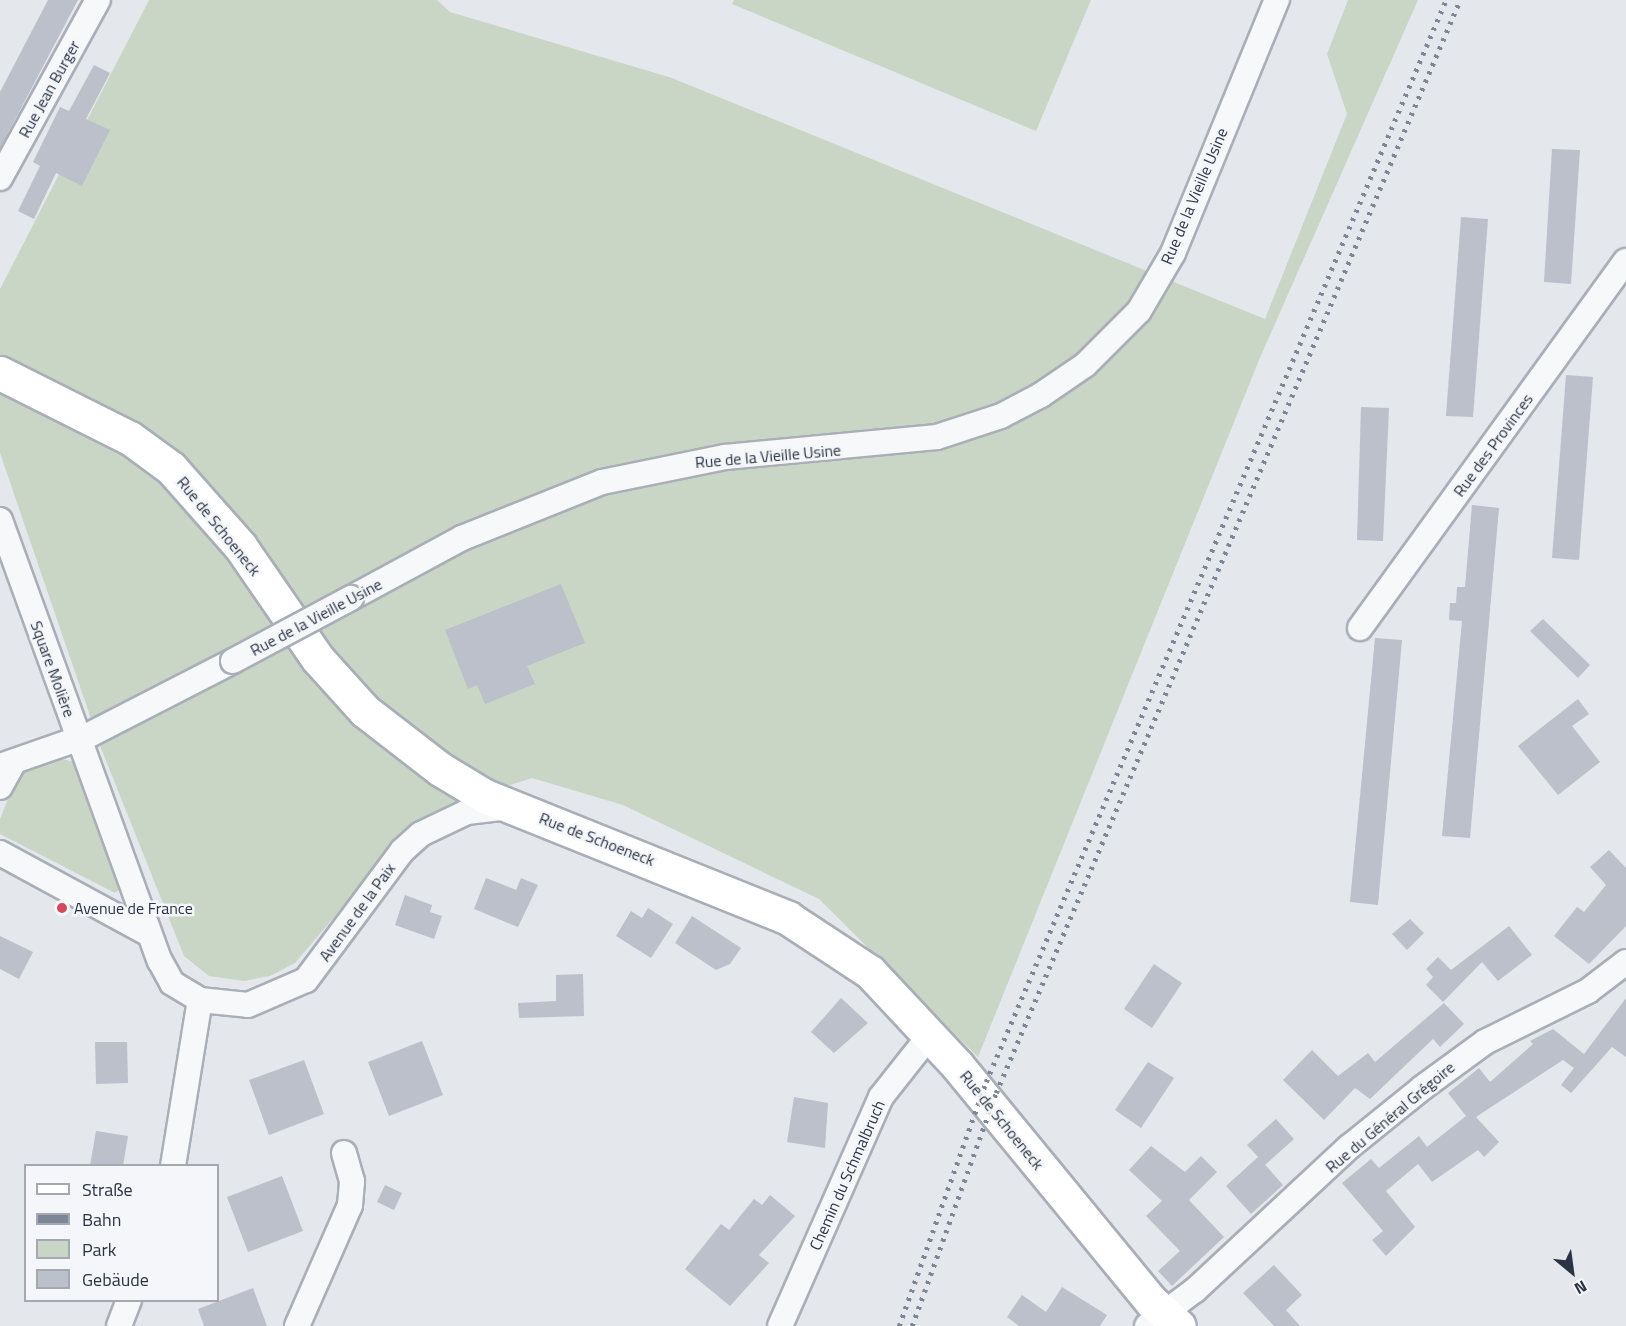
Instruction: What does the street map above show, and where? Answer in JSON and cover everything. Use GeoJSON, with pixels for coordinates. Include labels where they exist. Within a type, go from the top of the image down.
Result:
{"type":"FeatureCollection","features":[{"type":"Feature","properties":{"kind":"main road","name":"Rue de Schoeneck"},"geometry":{"type":"LineString","coordinates":[[0,373],[130,438],[171,468],[240,546],[318,659],[365,711],[440,769],[512,807],[788,918],[870,972],[930,1035],[1164,1322]]}},
{"type":"Feature","properties":{"kind":"street","name":"Rue Jean Burger"},"geometry":{"type":"LineString","coordinates":[[0,178],[98,0]]}},
{"type":"Feature","properties":{"kind":"street","name":"Rue de la Vieille Usine"},"geometry":{"type":"LineString","coordinates":[[78,740],[351,598],[548,501],[623,477],[725,456],[843,449],[937,437],[1001,416],[1041,395],[1114,339],[1138,311],[1173,253],[1276,0]]}},
{"type":"Feature","properties":{"kind":"street","name":"Rue des Provinces"},"geometry":{"type":"LineString","coordinates":[[1360,628],[1626,261]]}},
{"type":"Feature","properties":{"kind":"street","name":"Square Molière"},"geometry":{"type":"LineString","coordinates":[[0,520],[78,740],[7,764]]}},
{"type":"Feature","properties":{"kind":"street","name":"Avenue de la Paix"},"geometry":{"type":"LineString","coordinates":[[78,740],[149,934],[172,983],[200,1000],[248,1005],[306,980],[402,851],[421,834],[467,812],[512,807]]}},
{"type":"Feature","properties":{"kind":"street"},"geometry":{"type":"LineString","coordinates":[[0,787],[7,764]]}},
{"type":"Feature","properties":{"kind":"street"},"geometry":{"type":"LineString","coordinates":[[0,853],[149,934]]}},
{"type":"Feature","properties":{"kind":"street","name":"Rue du Général Grégoire"},"geometry":{"type":"LineString","coordinates":[[1164,1322],[1422,1088],[1485,1042],[1588,991],[1626,962]]}},
{"type":"Feature","properties":{"kind":"street"},"geometry":{"type":"LineString","coordinates":[[173,1164],[200,1000]]}},
{"type":"Feature","properties":{"kind":"street","name":"Chemin du Schmalbruch"},"geometry":{"type":"LineString","coordinates":[[780,1326],[881,1097],[930,1035]]}},
{"type":"Feature","properties":{"kind":"street"},"geometry":{"type":"LineString","coordinates":[[297,1326],[350,1205],[352,1181],[344,1153]]}},
{"type":"Feature","properties":{"kind":"street"},"geometry":{"type":"LineString","coordinates":[[119,1326],[128,1302]]}},
{"type":"Feature","properties":{"kind":"green space"},"geometry":{"type":"Polygon","coordinates":[[[149,0],[437,0],[450,12],[672,78],[1265,319],[1347,114],[1327,54],[1348,0],[1418,0],[1259,360],[978,1057],[819,899],[623,805],[532,778],[485,793],[363,883],[295,963],[270,976],[244,981],[209,976],[184,956],[101,748],[0,453],[0,289],[149,0]]]}},
{"type":"Feature","properties":{"kind":"green space"},"geometry":{"type":"Polygon","coordinates":[[[734,0],[1091,0],[1036,131],[732,4],[734,0]]]}},
{"type":"Feature","properties":{"kind":"green space"},"geometry":{"type":"Polygon","coordinates":[[[63,759],[74,762],[121,888],[115,893],[0,834],[0,819],[19,771],[63,759]]]}},
{"type":"Feature","properties":{"kind":"building"},"geometry":{"type":"Polygon","coordinates":[[[48,0],[78,0],[0,148],[0,92],[48,0]]]}},
{"type":"Feature","properties":{"kind":"building"},"geometry":{"type":"Polygon","coordinates":[[[94,65],[110,73],[86,119],[110,130],[82,186],[56,173],[34,219],[18,211],[40,166],[33,162],[60,107],[69,111],[94,65]]]}},
{"type":"Feature","properties":{"kind":"building"},"geometry":{"type":"Polygon","coordinates":[[[1552,149],[1580,150],[1571,284],[1544,282],[1552,149]]]}},
{"type":"Feature","properties":{"kind":"building"},"geometry":{"type":"Polygon","coordinates":[[[1461,217],[1488,219],[1473,417],[1446,416],[1461,217]]]}},
{"type":"Feature","properties":{"kind":"building"},"geometry":{"type":"Polygon","coordinates":[[[1566,375],[1593,377],[1579,560],[1552,558],[1566,375]]]}},
{"type":"Feature","properties":{"kind":"building"},"geometry":{"type":"Polygon","coordinates":[[[1361,407],[1389,408],[1383,541],[1357,540],[1361,407]]]}},
{"type":"Feature","properties":{"kind":"building"},"geometry":{"type":"Polygon","coordinates":[[[1472,505],[1499,508],[1470,838],[1442,836],[1462,621],[1449,620],[1450,603],[1456,603],[1457,587],[1465,587],[1472,505]]]}},
{"type":"Feature","properties":{"kind":"building"},"geometry":{"type":"Polygon","coordinates":[[[561,584],[585,643],[527,666],[535,684],[485,704],[477,685],[468,689],[445,630],[561,584]]]}},
{"type":"Feature","properties":{"kind":"building"},"geometry":{"type":"Polygon","coordinates":[[[1543,619],[1590,665],[1578,678],[1530,631],[1543,619]]]}},
{"type":"Feature","properties":{"kind":"building"},"geometry":{"type":"Polygon","coordinates":[[[1375,638],[1402,640],[1378,905],[1350,902],[1375,638]]]}},
{"type":"Feature","properties":{"kind":"building"},"geometry":{"type":"Polygon","coordinates":[[[1578,699],[1589,714],[1572,726],[1600,762],[1558,795],[1518,746],[1578,699]]]}},
{"type":"Feature","properties":{"kind":"building"},"geometry":{"type":"Polygon","coordinates":[[[1609,850],[1626,868],[1626,926],[1589,964],[1554,936],[1577,907],[1584,912],[1606,885],[1590,867],[1609,850]]]}},
{"type":"Feature","properties":{"kind":"building"},"geometry":{"type":"Polygon","coordinates":[[[486,878],[516,890],[521,878],[538,885],[518,927],[474,909],[486,878]]]}},
{"type":"Feature","properties":{"kind":"building"},"geometry":{"type":"Polygon","coordinates":[[[405,895],[432,905],[430,912],[442,916],[434,939],[395,925],[405,895]]]}},
{"type":"Feature","properties":{"kind":"building"},"geometry":{"type":"Polygon","coordinates":[[[648,908],[673,924],[651,958],[616,936],[631,911],[642,918],[648,908]]]}},
{"type":"Feature","properties":{"kind":"building"},"geometry":{"type":"Polygon","coordinates":[[[692,916],[741,948],[730,964],[716,970],[675,943],[692,916]]]}},
{"type":"Feature","properties":{"kind":"building"},"geometry":{"type":"Polygon","coordinates":[[[1410,919],[1424,933],[1407,950],[1392,934],[1410,919]]]}},
{"type":"Feature","properties":{"kind":"building"},"geometry":{"type":"Polygon","coordinates":[[[1509,926],[1532,955],[1498,981],[1482,962],[1443,1002],[1426,985],[1433,977],[1426,969],[1438,957],[1451,970],[1509,926]]]}},
{"type":"Feature","properties":{"kind":"building"},"geometry":{"type":"Polygon","coordinates":[[[0,936],[33,952],[19,979],[0,969],[0,936]]]}},
{"type":"Feature","properties":{"kind":"building"},"geometry":{"type":"Polygon","coordinates":[[[1154,964],[1182,983],[1152,1028],[1124,1009],[1154,964]]]}},
{"type":"Feature","properties":{"kind":"building"},"geometry":{"type":"Polygon","coordinates":[[[583,974],[584,1016],[519,1018],[518,1003],[556,1001],[556,975],[583,974]]]}},
{"type":"Feature","properties":{"kind":"building"},"geometry":{"type":"Polygon","coordinates":[[[841,998],[868,1023],[834,1053],[811,1032],[841,998]]]}},
{"type":"Feature","properties":{"kind":"building"},"geometry":{"type":"Polygon","coordinates":[[[1626,998],[1626,1057],[1612,1047],[1571,1093],[1561,1085],[1574,1068],[1563,1060],[1476,1117],[1499,1142],[1484,1157],[1478,1150],[1432,1182],[1418,1164],[1386,1191],[1415,1227],[1386,1256],[1372,1240],[1383,1231],[1342,1183],[1371,1159],[1379,1168],[1419,1136],[1427,1147],[1466,1116],[1448,1093],[1479,1068],[1490,1082],[1533,1044],[1530,1041],[1553,1029],[1584,1054],[1626,998]]]}},
{"type":"Feature","properties":{"kind":"building"},"geometry":{"type":"Polygon","coordinates":[[[1444,1003],[1464,1024],[1440,1047],[1433,1039],[1370,1099],[1355,1088],[1324,1120],[1283,1080],[1312,1050],[1338,1076],[1368,1053],[1375,1062],[1444,1003]]]}},
{"type":"Feature","properties":{"kind":"building"},"geometry":{"type":"Polygon","coordinates":[[[422,1041],[443,1095],[389,1116],[368,1062],[422,1041]]]}},
{"type":"Feature","properties":{"kind":"building"},"geometry":{"type":"Polygon","coordinates":[[[95,1042],[127,1042],[128,1083],[96,1084],[95,1042]]]}},
{"type":"Feature","properties":{"kind":"building"},"geometry":{"type":"Polygon","coordinates":[[[304,1060],[324,1114],[269,1135],[249,1080],[304,1060]]]}},
{"type":"Feature","properties":{"kind":"building"},"geometry":{"type":"Polygon","coordinates":[[[1148,1062],[1174,1078],[1141,1128],[1115,1110],[1148,1062]]]}},
{"type":"Feature","properties":{"kind":"building"},"geometry":{"type":"Polygon","coordinates":[[[794,1097],[828,1103],[825,1148],[787,1142],[794,1097]]]}},
{"type":"Feature","properties":{"kind":"building"},"geometry":{"type":"Polygon","coordinates":[[[1276,1119],[1294,1139],[1265,1165],[1283,1185],[1251,1214],[1226,1186],[1258,1157],[1247,1145],[1276,1119]]]}},
{"type":"Feature","properties":{"kind":"building"},"geometry":{"type":"Polygon","coordinates":[[[96,1131],[128,1136],[123,1164],[90,1164],[96,1131]]]}},
{"type":"Feature","properties":{"kind":"building"},"geometry":{"type":"Polygon","coordinates":[[[1151,1146],[1185,1172],[1201,1156],[1217,1172],[1189,1200],[1224,1237],[1172,1286],[1158,1271],[1180,1251],[1146,1216],[1162,1201],[1129,1170],[1151,1146]]]}},
{"type":"Feature","properties":{"kind":"building"},"geometry":{"type":"Polygon","coordinates":[[[282,1176],[303,1231],[248,1252],[227,1197],[282,1176]]]}},
{"type":"Feature","properties":{"kind":"building"},"geometry":{"type":"Polygon","coordinates":[[[385,1185],[402,1193],[394,1210],[377,1202],[385,1185]]]}},
{"type":"Feature","properties":{"kind":"building"},"geometry":{"type":"Polygon","coordinates":[[[770,1195],[795,1216],[759,1255],[769,1263],[730,1306],[685,1269],[721,1224],[729,1230],[754,1199],[762,1205],[770,1195]]]}},
{"type":"Feature","properties":{"kind":"building"},"geometry":{"type":"Polygon","coordinates":[[[1274,1265],[1302,1295],[1286,1310],[1300,1326],[1274,1326],[1243,1293],[1274,1265]]]}},
{"type":"Feature","properties":{"kind":"building"},"geometry":{"type":"Polygon","coordinates":[[[1062,1287],[1107,1315],[1100,1326],[1019,1326],[1007,1317],[1022,1295],[1046,1312],[1062,1287]]]}},
{"type":"Feature","properties":{"kind":"building"},"geometry":{"type":"Polygon","coordinates":[[[253,1288],[267,1326],[204,1326],[198,1309],[253,1288]]]}},
{"type":"Feature","properties":{"kind":"railway"},"geometry":{"type":"LineString","coordinates":[[899,1326],[986,1082],[1446,0]]}},
{"type":"Feature","properties":{"kind":"railway"},"geometry":{"type":"LineString","coordinates":[[912,1326],[996,1093],[1460,0]]}},
{"type":"Feature","properties":{"kind":"place","name":"Avenue de France"},"geometry":{"type":"Point","coordinates":[62,908]}}]}
